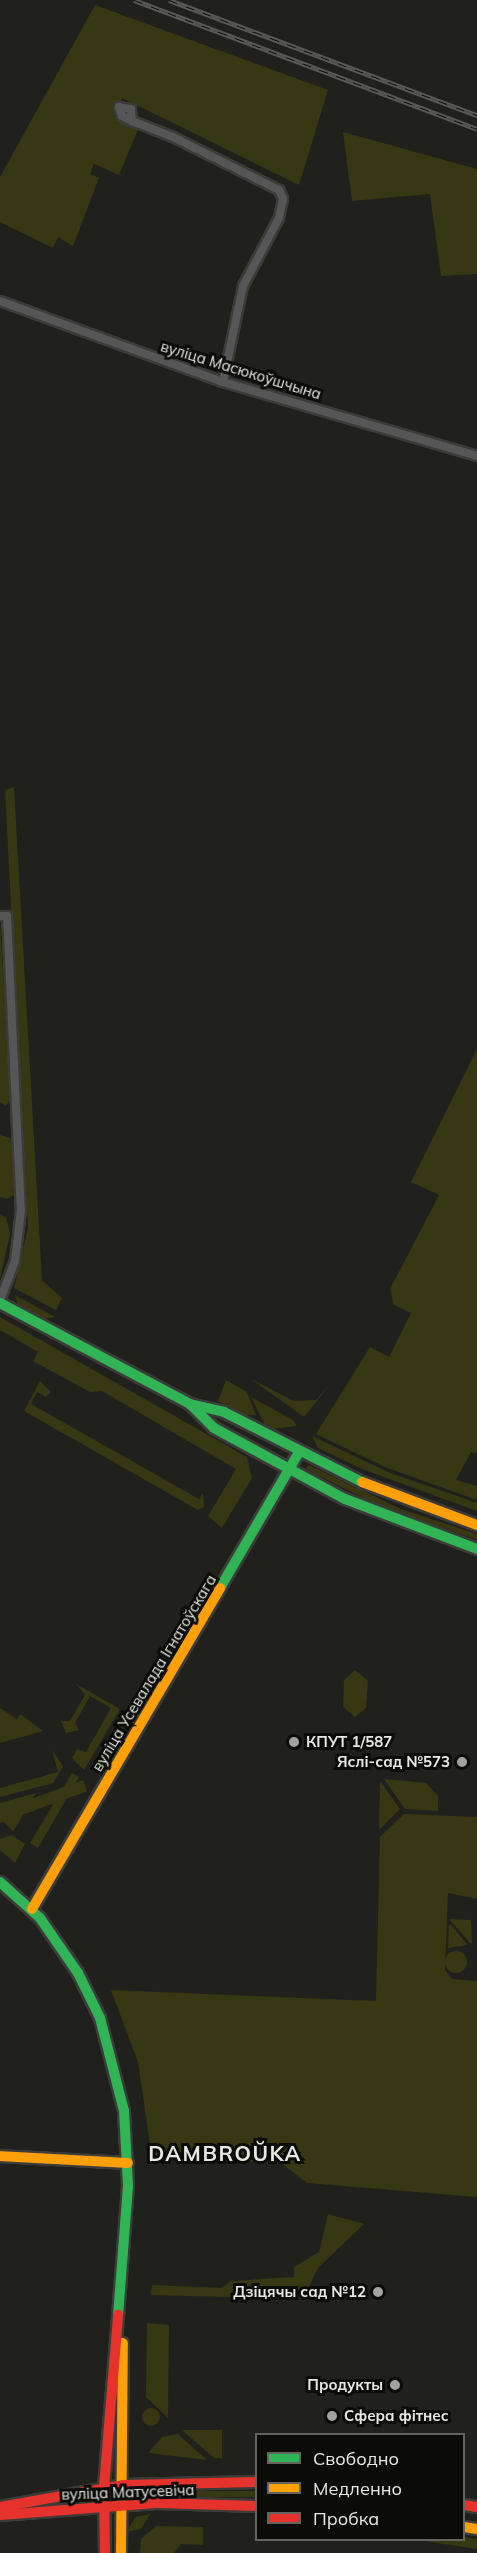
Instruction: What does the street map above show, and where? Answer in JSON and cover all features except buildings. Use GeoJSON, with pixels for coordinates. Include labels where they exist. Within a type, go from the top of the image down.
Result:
{"type":"FeatureCollection","features":[{"type":"Feature","properties":{"kind":"main road"},"geometry":{"type":"LineString","coordinates":[[0,1302],[190,1404],[224,1412],[379,1491],[477,1525]]}},
{"type":"Feature","properties":{"kind":"main road"},"geometry":{"type":"LineString","coordinates":[[190,1404],[214,1428],[289,1470],[385,1518],[477,1549]]}},
{"type":"Feature","properties":{"kind":"main road","name":"вуліца Усевалада Ігнатоўскага"},"geometry":{"type":"LineString","coordinates":[[32,1909],[299,1452]]}},
{"type":"Feature","properties":{"kind":"main road"},"geometry":{"type":"LineString","coordinates":[[0,1882],[32,1909],[61,1945],[100,2018],[120,2085],[128,2163],[121,2301],[105,2487],[105,2553]]}},
{"type":"Feature","properties":{"kind":"main road"},"geometry":{"type":"LineString","coordinates":[[0,2156],[128,2163]]}},
{"type":"Feature","properties":{"kind":"main road"},"geometry":{"type":"LineString","coordinates":[[121,2301],[123,2485],[121,2553]]}},
{"type":"Feature","properties":{"kind":"main road","name":"вуліца Матусевіча"},"geometry":{"type":"LineString","coordinates":[[0,2507],[123,2485],[255,2482]]}},
{"type":"Feature","properties":{"kind":"main road","name":"вуліца Матусевіча"},"geometry":{"type":"LineString","coordinates":[[0,2515],[104,2505],[255,2506]]}},
{"type":"Feature","properties":{"kind":"street"},"geometry":{"type":"LineString","coordinates":[[132,121],[279,190],[283,199],[279,218],[243,286],[223,382]]}},
{"type":"Feature","properties":{"kind":"street","name":"вуліца Масюкоўшчына"},"geometry":{"type":"LineString","coordinates":[[0,301],[223,382],[477,456]]}},
{"type":"Feature","properties":{"kind":"street"},"geometry":{"type":"LineString","coordinates":[[0,916],[7,916],[21,1210],[15,1261],[0,1302]]}},
{"type":"Feature","properties":{"kind":"shaded area"},"geometry":{"type":"Polygon","coordinates":[[[95,5],[328,90],[299,185],[122,98],[114,116],[139,127],[119,175],[94,164],[90,174],[99,178],[73,246],[58,237],[53,248],[0,222],[0,177],[95,5]]]}},
{"type":"Feature","properties":{"kind":"shaded area"},"geometry":{"type":"Polygon","coordinates":[[[343,132],[477,169],[477,274],[441,276],[430,194],[352,201],[343,132]]]}},
{"type":"Feature","properties":{"kind":"shaded area"},"geometry":{"type":"Polygon","coordinates":[[[14,787],[42,1280],[62,1298],[56,1310],[14,1288],[28,1228],[5,790],[14,787]]]}},
{"type":"Feature","properties":{"kind":"shaded area"},"geometry":{"type":"Polygon","coordinates":[[[0,924],[11,1099],[6,1106],[0,1102],[0,924]]]}},
{"type":"Feature","properties":{"kind":"shaded area"},"geometry":{"type":"Polygon","coordinates":[[[477,1049],[477,1453],[471,1452],[456,1480],[477,1486],[477,1500],[385,1467],[316,1434],[370,1347],[389,1357],[411,1313],[394,1305],[390,1289],[439,1195],[411,1182],[477,1049]]]}},
{"type":"Feature","properties":{"kind":"shaded area"},"geometry":{"type":"Polygon","coordinates":[[[0,1135],[10,1138],[13,1148],[16,1194],[7,1199],[0,1197],[0,1135]]]}},
{"type":"Feature","properties":{"kind":"shaded area"},"geometry":{"type":"Polygon","coordinates":[[[0,1215],[6,1217],[10,1234],[0,1279],[0,1215]]]}},
{"type":"Feature","properties":{"kind":"shaded area"},"geometry":{"type":"Polygon","coordinates":[[[15,1295],[56,1317],[44,1319],[18,1305],[15,1295]]]}},
{"type":"Feature","properties":{"kind":"shaded area"},"geometry":{"type":"Polygon","coordinates":[[[0,1317],[247,1457],[252,1478],[222,1528],[208,1516],[236,1469],[102,1391],[90,1392],[33,1361],[38,1352],[0,1330],[0,1317]]]}},
{"type":"Feature","properties":{"kind":"shaded area"},"geometry":{"type":"Polygon","coordinates":[[[251,1379],[294,1401],[316,1400],[332,1382],[304,1417],[251,1379]]]}},
{"type":"Feature","properties":{"kind":"shaded area"},"geometry":{"type":"Polygon","coordinates":[[[226,1380],[247,1392],[256,1415],[242,1415],[218,1401],[226,1380]]]}},
{"type":"Feature","properties":{"kind":"shaded area"},"geometry":{"type":"Polygon","coordinates":[[[40,1381],[51,1392],[46,1397],[37,1392],[31,1404],[199,1499],[203,1493],[204,1507],[198,1510],[24,1411],[40,1381]]]}},
{"type":"Feature","properties":{"kind":"shaded area"},"geometry":{"type":"Polygon","coordinates":[[[251,1397],[293,1420],[297,1426],[272,1429],[264,1423],[251,1397]]]}},
{"type":"Feature","properties":{"kind":"shaded area"},"geometry":{"type":"Polygon","coordinates":[[[312,1436],[388,1472],[477,1503],[477,1511],[362,1469],[318,1448],[312,1436]]]}},
{"type":"Feature","properties":{"kind":"shaded area"},"geometry":{"type":"Polygon","coordinates":[[[309,1465],[401,1509],[477,1534],[477,1540],[376,1504],[305,1468],[309,1465]]]}},
{"type":"Feature","properties":{"kind":"shaded area"},"geometry":{"type":"Polygon","coordinates":[[[355,1670],[368,1681],[366,1708],[355,1717],[343,1707],[344,1680],[355,1670]]]}},
{"type":"Feature","properties":{"kind":"shaded area"},"geometry":{"type":"Polygon","coordinates":[[[76,1684],[120,1709],[84,1770],[72,1758],[77,1749],[86,1752],[111,1708],[90,1696],[75,1723],[79,1730],[66,1733],[61,1721],[70,1721],[85,1695],[76,1684]]]}},
{"type":"Feature","properties":{"kind":"shaded area"},"geometry":{"type":"Polygon","coordinates":[[[0,1708],[17,1719],[20,1714],[43,1731],[0,1743],[0,1708]]]}},
{"type":"Feature","properties":{"kind":"shaded area"},"geometry":{"type":"Polygon","coordinates":[[[52,1750],[63,1766],[53,1783],[0,1797],[0,1788],[58,1772],[52,1750]]]}},
{"type":"Feature","properties":{"kind":"shaded area"},"geometry":{"type":"Polygon","coordinates":[[[72,1773],[79,1777],[38,1848],[30,1843],[72,1773]]]}},
{"type":"Feature","properties":{"kind":"shaded area"},"geometry":{"type":"Polygon","coordinates":[[[384,1779],[426,1783],[438,1796],[438,1811],[405,1809],[384,1779]]]}},
{"type":"Feature","properties":{"kind":"shaded area"},"geometry":{"type":"Polygon","coordinates":[[[83,1780],[87,1791],[0,1823],[0,1810],[83,1780]]]}},
{"type":"Feature","properties":{"kind":"shaded area"},"geometry":{"type":"Polygon","coordinates":[[[380,1781],[400,1809],[379,1830],[380,1781]]]}},
{"type":"Feature","properties":{"kind":"shaded area"},"geometry":{"type":"Polygon","coordinates":[[[36,1793],[13,1831],[0,1818],[0,1803],[36,1793]]]}},
{"type":"Feature","properties":{"kind":"shaded area"},"geometry":{"type":"Polygon","coordinates":[[[404,1814],[477,1817],[477,1899],[448,1893],[445,1970],[452,1979],[477,1981],[477,2197],[307,2183],[281,2163],[152,2158],[138,2062],[111,1990],[376,2001],[380,1837],[404,1814]]]}},
{"type":"Feature","properties":{"kind":"shaded area"},"geometry":{"type":"Polygon","coordinates":[[[12,1835],[25,1844],[15,1863],[0,1850],[0,1839],[12,1835]]]}},
{"type":"Feature","properties":{"kind":"shaded area"},"geometry":{"type":"Polygon","coordinates":[[[449,1919],[471,1920],[472,1943],[470,1943],[449,1919]]]}},
{"type":"Feature","properties":{"kind":"shaded area"},"geometry":{"type":"Polygon","coordinates":[[[449,1925],[451,1925],[468,1945],[448,1948],[449,1925]]]}},
{"type":"Feature","properties":{"kind":"shaded area"},"geometry":{"type":"Polygon","coordinates":[[[456,1951],[464,1954],[467,1962],[464,1970],[456,1973],[448,1970],[445,1962],[448,1954],[456,1951]]]}},
{"type":"Feature","properties":{"kind":"shaded area"},"geometry":{"type":"Polygon","coordinates":[[[328,2214],[364,2224],[318,2268],[303,2299],[151,2295],[152,2285],[222,2288],[231,2281],[294,2277],[294,2267],[319,2252],[328,2214]]]}},
{"type":"Feature","properties":{"kind":"shaded area"},"geometry":{"type":"Polygon","coordinates":[[[147,2323],[169,2325],[168,2418],[146,2397],[147,2323]]]}},
{"type":"Feature","properties":{"kind":"shaded area"},"geometry":{"type":"Polygon","coordinates":[[[147,2408],[155,2408],[160,2413],[158,2424],[147,2426],[142,2421],[142,2413],[147,2408]]]}},
{"type":"Feature","properties":{"kind":"shaded area"},"geometry":{"type":"Polygon","coordinates":[[[182,2430],[222,2430],[222,2458],[214,2458],[182,2430]]]}},
{"type":"Feature","properties":{"kind":"shaded area"},"geometry":{"type":"Polygon","coordinates":[[[178,2434],[207,2460],[148,2453],[162,2437],[178,2434]]]}},
{"type":"Feature","properties":{"kind":"shaded area"},"geometry":{"type":"Polygon","coordinates":[[[165,2491],[255,2491],[255,2497],[165,2497],[165,2491]]]}},
{"type":"Feature","properties":{"kind":"shaded area"},"geometry":{"type":"Polygon","coordinates":[[[150,2514],[141,2529],[126,2532],[136,2517],[150,2514]]]}},
{"type":"Feature","properties":{"kind":"shaded area"},"geometry":{"type":"Polygon","coordinates":[[[156,2526],[203,2527],[203,2545],[181,2544],[174,2553],[140,2553],[141,2539],[156,2526]]]}},
{"type":"Feature","properties":{"kind":"shaded area"},"geometry":{"type":"Polygon","coordinates":[[[465,2537],[477,2539],[477,2549],[424,2541],[465,2541],[465,2537]]]}},
{"type":"Feature","properties":{"kind":"railway"},"geometry":{"type":"LineString","coordinates":[[134,0],[477,129]]}},
{"type":"Feature","properties":{"kind":"railway"},"geometry":{"type":"LineString","coordinates":[[169,0],[477,115]]}},
{"type":"Feature","properties":{"kind":"traffic: fast"},"geometry":{"type":"LineString","coordinates":[[0,1303],[190,1404],[224,1412],[362,1482]]}},
{"type":"Feature","properties":{"kind":"traffic: fast"},"geometry":{"type":"LineString","coordinates":[[190,1404],[214,1428],[345,1499],[477,1549]]}},
{"type":"Feature","properties":{"kind":"traffic: fast"},"geometry":{"type":"LineString","coordinates":[[220,1588],[299,1452]]}},
{"type":"Feature","properties":{"kind":"traffic: fast"},"geometry":{"type":"LineString","coordinates":[[0,1882],[40,1918],[78,1973],[100,2018],[124,2111],[128,2186],[118,2315]]}},
{"type":"Feature","properties":{"kind":"traffic: slow"},"geometry":{"type":"LineString","coordinates":[[362,1482],[477,1525]]}},
{"type":"Feature","properties":{"kind":"traffic: slow"},"geometry":{"type":"LineString","coordinates":[[32,1909],[220,1588]]}},
{"type":"Feature","properties":{"kind":"traffic: slow"},"geometry":{"type":"LineString","coordinates":[[0,2156],[128,2163]]}},
{"type":"Feature","properties":{"kind":"traffic: slow"},"geometry":{"type":"LineString","coordinates":[[121,2553],[123,2343]]}},
{"type":"Feature","properties":{"kind":"traffic: slow"},"geometry":{"type":"LineString","coordinates":[[465,2527],[477,2529]]}},
{"type":"Feature","properties":{"kind":"traffic: jam"},"geometry":{"type":"LineString","coordinates":[[105,2553],[104,2487],[118,2315]]}},
{"type":"Feature","properties":{"kind":"traffic: jam"},"geometry":{"type":"LineString","coordinates":[[0,2507],[123,2485],[255,2482]]}},
{"type":"Feature","properties":{"kind":"traffic: jam"},"geometry":{"type":"LineString","coordinates":[[0,2515],[157,2503],[255,2506]]}},
{"type":"Feature","properties":{"kind":"traffic: jam"},"geometry":{"type":"LineString","coordinates":[[465,2505],[477,2507]]}},
{"type":"Feature","properties":{"kind":"place","name":"КПУТ 1/587"},"geometry":{"type":"Point","coordinates":[294,1742]}},
{"type":"Feature","properties":{"kind":"place","name":"Яслі-сад №573"},"geometry":{"type":"Point","coordinates":[462,1762]}},
{"type":"Feature","properties":{"kind":"place","name":"Дзіцячы сад №12"},"geometry":{"type":"Point","coordinates":[378,2292]}},
{"type":"Feature","properties":{"kind":"place","name":"Продукты"},"geometry":{"type":"Point","coordinates":[395,2385]}},
{"type":"Feature","properties":{"kind":"place","name":"Сфера фітнес"},"geometry":{"type":"Point","coordinates":[332,2416]}},
{"type":"Feature","properties":{"kind":"district","name":"DAMBROŬKA"},"geometry":{"type":"Point","coordinates":[225,2153]}}]}
